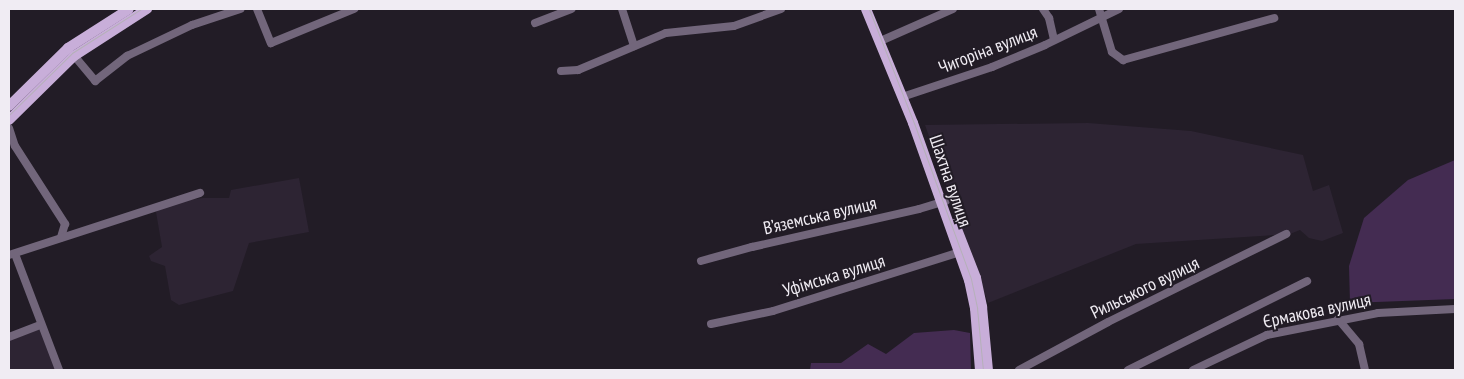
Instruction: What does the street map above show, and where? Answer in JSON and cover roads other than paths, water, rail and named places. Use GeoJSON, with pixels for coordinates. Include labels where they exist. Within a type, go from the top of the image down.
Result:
{"type":"FeatureCollection","features":[{"type":"Feature","properties":{"kind":"main road"},"geometry":{"type":"LineString","coordinates":[[9,106],[71,52],[130,9]]}},
{"type":"Feature","properties":{"kind":"main road"},"geometry":{"type":"LineString","coordinates":[[9,120],[71,52],[146,9]]}},
{"type":"Feature","properties":{"kind":"main road","name":"Шахтна вулиця"},"geometry":{"type":"LineString","coordinates":[[866,9],[904,96]]}},
{"type":"Feature","properties":{"kind":"main road","name":"Шахтна вулиця"},"geometry":{"type":"LineString","coordinates":[[874,9],[962,252],[975,308],[980,370]]}},
{"type":"Feature","properties":{"kind":"main road","name":"Шахтна вулиця"},"geometry":{"type":"LineString","coordinates":[[962,252],[976,278],[982,307],[988,370]]}},
{"type":"Feature","properties":{"kind":"street"},"geometry":{"type":"LineString","coordinates":[[71,52],[95,81],[127,56],[192,24],[240,9]]}},
{"type":"Feature","properties":{"kind":"street"},"geometry":{"type":"LineString","coordinates":[[257,9],[271,43],[354,9]]}},
{"type":"Feature","properties":{"kind":"street"},"geometry":{"type":"LineString","coordinates":[[535,23],[571,9]]}},
{"type":"Feature","properties":{"kind":"street"},"geometry":{"type":"LineString","coordinates":[[622,9],[634,46]]}},
{"type":"Feature","properties":{"kind":"street"},"geometry":{"type":"LineString","coordinates":[[561,71],[578,70],[666,33],[734,26],[781,9]]}},
{"type":"Feature","properties":{"kind":"street"},"geometry":{"type":"LineString","coordinates":[[885,39],[953,9]]}},
{"type":"Feature","properties":{"kind":"street","name":"Чигоріна вулиця"},"geometry":{"type":"LineString","coordinates":[[904,96],[992,67],[1045,45],[1054,39],[1048,18],[1043,9]]}},
{"type":"Feature","properties":{"kind":"street"},"geometry":{"type":"LineString","coordinates":[[1054,39],[1099,13],[1119,9]]}},
{"type":"Feature","properties":{"kind":"street"},"geometry":{"type":"LineString","coordinates":[[1099,13],[1112,52],[1123,60],[1274,18]]}},
{"type":"Feature","properties":{"kind":"street"},"geometry":{"type":"LineString","coordinates":[[9,128],[15,146],[65,224],[61,237]]}},
{"type":"Feature","properties":{"kind":"street"},"geometry":{"type":"LineString","coordinates":[[59,370],[12,254],[200,193]]}},
{"type":"Feature","properties":{"kind":"street","name":"В’яземська вулиця"},"geometry":{"type":"LineString","coordinates":[[701,261],[752,247],[943,202]]}},
{"type":"Feature","properties":{"kind":"street","name":"Рильського вулиця"},"geometry":{"type":"LineString","coordinates":[[1019,370],[1108,322],[1286,234]]}},
{"type":"Feature","properties":{"kind":"street","name":"Уфімська вулиця"},"geometry":{"type":"LineString","coordinates":[[711,324],[773,311],[962,252]]}},
{"type":"Feature","properties":{"kind":"street"},"geometry":{"type":"LineString","coordinates":[[1128,370],[1307,281]]}},
{"type":"Feature","properties":{"kind":"street","name":"Єрмакова вулиця"},"geometry":{"type":"LineString","coordinates":[[1198,369],[1267,334],[1338,319],[1378,313],[1455,309]]}},
{"type":"Feature","properties":{"kind":"street"},"geometry":{"type":"LineString","coordinates":[[1338,319],[1359,344],[1365,370]]}},
{"type":"Feature","properties":{"kind":"street"},"geometry":{"type":"LineString","coordinates":[[9,338],[41,325]]}},
{"type":"Feature","properties":{"kind":"tram line"},"geometry":{"type":"LineString","coordinates":[[9,115],[72,53],[141,9]]}},
{"type":"Feature","properties":{"kind":"tram line"},"geometry":{"type":"LineString","coordinates":[[869,9],[914,123],[971,279],[977,308],[983,370]]}}]}
